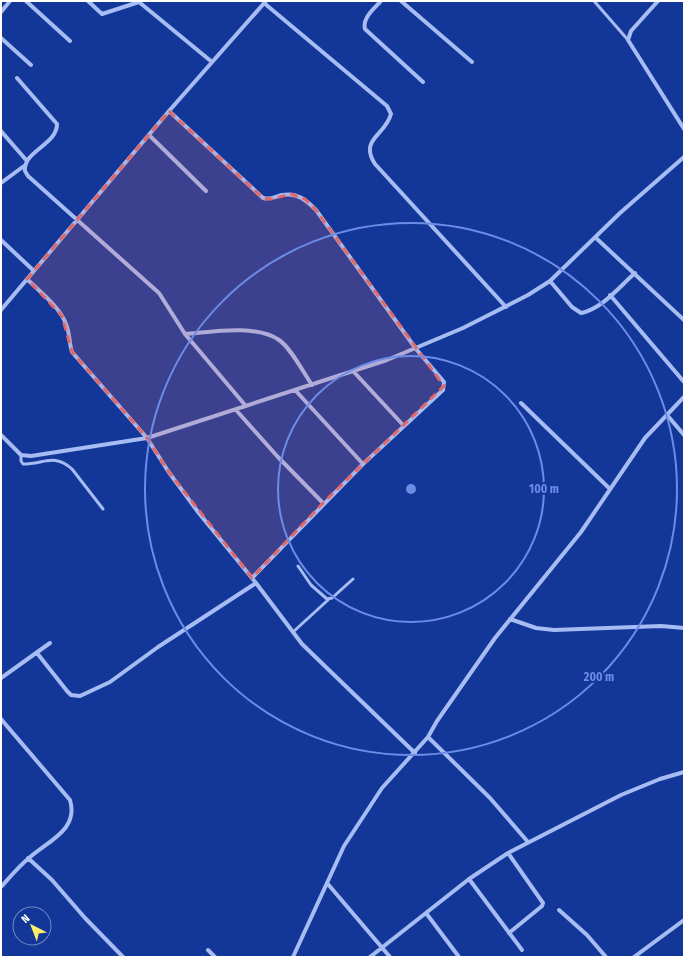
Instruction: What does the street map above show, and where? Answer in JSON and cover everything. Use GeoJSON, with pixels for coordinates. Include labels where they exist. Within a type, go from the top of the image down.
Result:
{"type":"FeatureCollection","features":[{"type":"Feature","properties":{"kind":"street"},"geometry":{"type":"LineString","coordinates":[[1,12],[10,1]]}},
{"type":"Feature","properties":{"kind":"street"},"geometry":{"type":"LineString","coordinates":[[26,1],[70,41]]}},
{"type":"Feature","properties":{"kind":"street"},"geometry":{"type":"LineString","coordinates":[[88,1],[102,14],[139,2],[212,62]]}},
{"type":"Feature","properties":{"kind":"street"},"geometry":{"type":"LineString","coordinates":[[381,1],[366,18],[363,24],[364,29],[423,82]]}},
{"type":"Feature","properties":{"kind":"street"},"geometry":{"type":"LineString","coordinates":[[401,1],[472,62]]}},
{"type":"Feature","properties":{"kind":"street"},"geometry":{"type":"LineString","coordinates":[[658,1],[631,31],[628,40],[684,129]]}},
{"type":"Feature","properties":{"kind":"street"},"geometry":{"type":"LineString","coordinates":[[1,310],[79,220],[169,111],[265,2],[387,106],[391,114],[389,121],[369,144],[369,155],[375,164],[506,307]]}},
{"type":"Feature","properties":{"kind":"street"},"geometry":{"type":"LineString","coordinates":[[1,38],[31,65]]}},
{"type":"Feature","properties":{"kind":"street"},"geometry":{"type":"LineString","coordinates":[[1,183],[24,166],[27,161],[54,134],[57,124],[17,78]]}},
{"type":"Feature","properties":{"kind":"street"},"geometry":{"type":"LineString","coordinates":[[169,111],[263,198],[270,199],[281,195],[291,194],[305,199],[320,215],[416,349],[440,377],[444,386],[363,464],[252,578]]}},
{"type":"Feature","properties":{"kind":"street"},"geometry":{"type":"LineString","coordinates":[[1,131],[27,161]]}},
{"type":"Feature","properties":{"kind":"street"},"geometry":{"type":"LineString","coordinates":[[149,135],[206,191]]}},
{"type":"Feature","properties":{"kind":"street"},"geometry":{"type":"LineString","coordinates":[[1,434],[21,455],[37,455],[147,438],[236,410],[245,405],[312,385],[416,349],[506,307],[550,281],[684,157]]}},
{"type":"Feature","properties":{"kind":"street"},"geometry":{"type":"LineString","coordinates":[[24,166],[28,176],[79,220],[159,294],[185,334],[245,405]]}},
{"type":"Feature","properties":{"kind":"street"},"geometry":{"type":"LineString","coordinates":[[596,238],[684,320]]}},
{"type":"Feature","properties":{"kind":"street"},"geometry":{"type":"LineString","coordinates":[[1,240],[34,271]]}},
{"type":"Feature","properties":{"kind":"street"},"geometry":{"type":"LineString","coordinates":[[550,281],[572,307],[581,313],[589,311],[635,273]]}},
{"type":"Feature","properties":{"kind":"street"},"geometry":{"type":"LineString","coordinates":[[27,279],[62,316],[66,324],[72,352],[147,438],[168,471],[198,512],[256,583],[293,632],[325,668],[415,753]]}},
{"type":"Feature","properties":{"kind":"street"},"geometry":{"type":"LineString","coordinates":[[610,295],[684,382]]}},
{"type":"Feature","properties":{"kind":"street"},"geometry":{"type":"LineString","coordinates":[[185,334],[238,331],[273,336],[280,340],[286,347],[312,385]]}},
{"type":"Feature","properties":{"kind":"street"},"geometry":{"type":"LineString","coordinates":[[354,371],[404,426]]}},
{"type":"Feature","properties":{"kind":"street"},"geometry":{"type":"LineString","coordinates":[[296,390],[363,464]]}},
{"type":"Feature","properties":{"kind":"street"},"geometry":{"type":"LineString","coordinates":[[292,957],[344,846],[382,788],[428,737],[510,619],[559,561],[645,438],[684,397]]}},
{"type":"Feature","properties":{"kind":"street"},"geometry":{"type":"LineString","coordinates":[[520,403],[610,489]]}},
{"type":"Feature","properties":{"kind":"street"},"geometry":{"type":"LineString","coordinates":[[236,410],[324,503]]}},
{"type":"Feature","properties":{"kind":"street"},"geometry":{"type":"LineString","coordinates":[[667,415],[684,435]]}},
{"type":"Feature","properties":{"kind":"street"},"geometry":{"type":"LineString","coordinates":[[38,653],[67,691],[71,695],[80,696],[110,682],[158,648],[256,583]]}},
{"type":"Feature","properties":{"kind":"street"},"geometry":{"type":"LineString","coordinates":[[510,619],[536,628],[554,630],[661,626],[684,628]]}},
{"type":"Feature","properties":{"kind":"street"},"geometry":{"type":"LineString","coordinates":[[1,678],[50,643]]}},
{"type":"Feature","properties":{"kind":"street"},"geometry":{"type":"LineString","coordinates":[[1,719],[63,791],[70,800],[73,810],[72,819],[63,832],[28,858],[1,888]]}},
{"type":"Feature","properties":{"kind":"street"},"geometry":{"type":"LineString","coordinates":[[428,737],[490,798],[528,842]]}},
{"type":"Feature","properties":{"kind":"street"},"geometry":{"type":"LineString","coordinates":[[370,957],[469,879],[508,853],[621,795],[660,779],[684,772]]}},
{"type":"Feature","properties":{"kind":"street"},"geometry":{"type":"LineString","coordinates":[[508,853],[543,903],[542,906],[509,933]]}},
{"type":"Feature","properties":{"kind":"street"},"geometry":{"type":"LineString","coordinates":[[28,858],[52,880],[85,918],[124,957]]}},
{"type":"Feature","properties":{"kind":"street"},"geometry":{"type":"LineString","coordinates":[[469,879],[522,950]]}},
{"type":"Feature","properties":{"kind":"street"},"geometry":{"type":"LineString","coordinates":[[327,883],[390,957]]}},
{"type":"Feature","properties":{"kind":"street"},"geometry":{"type":"LineString","coordinates":[[559,910],[587,935],[606,957]]}},
{"type":"Feature","properties":{"kind":"street"},"geometry":{"type":"LineString","coordinates":[[426,913],[459,957]]}},
{"type":"Feature","properties":{"kind":"street"},"geometry":{"type":"LineString","coordinates":[[634,957],[684,920]]}},
{"type":"Feature","properties":{"kind":"street"},"geometry":{"type":"LineString","coordinates":[[208,950],[215,957]]}},
{"type":"Feature","properties":{"kind":"lane"},"geometry":{"type":"LineString","coordinates":[[594,1],[628,40]]}},
{"type":"Feature","properties":{"kind":"lane"},"geometry":{"type":"LineString","coordinates":[[21,455],[21,462],[23,464],[51,460],[66,463],[72,468],[103,509]]}},
{"type":"Feature","properties":{"kind":"lane"},"geometry":{"type":"LineString","coordinates":[[298,566],[303,575],[323,598],[329,599]]}},
{"type":"Feature","properties":{"kind":"lane"},"geometry":{"type":"LineString","coordinates":[[293,632],[353,579]]}},
{"type":"Feature","properties":{"kind":"highlighted area"},"geometry":{"type":"Polygon","coordinates":[[[169,111],[263,198],[271,199],[291,194],[305,199],[316,210],[444,386],[323,503],[252,578],[168,471],[147,438],[72,352],[62,316],[27,279],[169,111]]]}}]}
